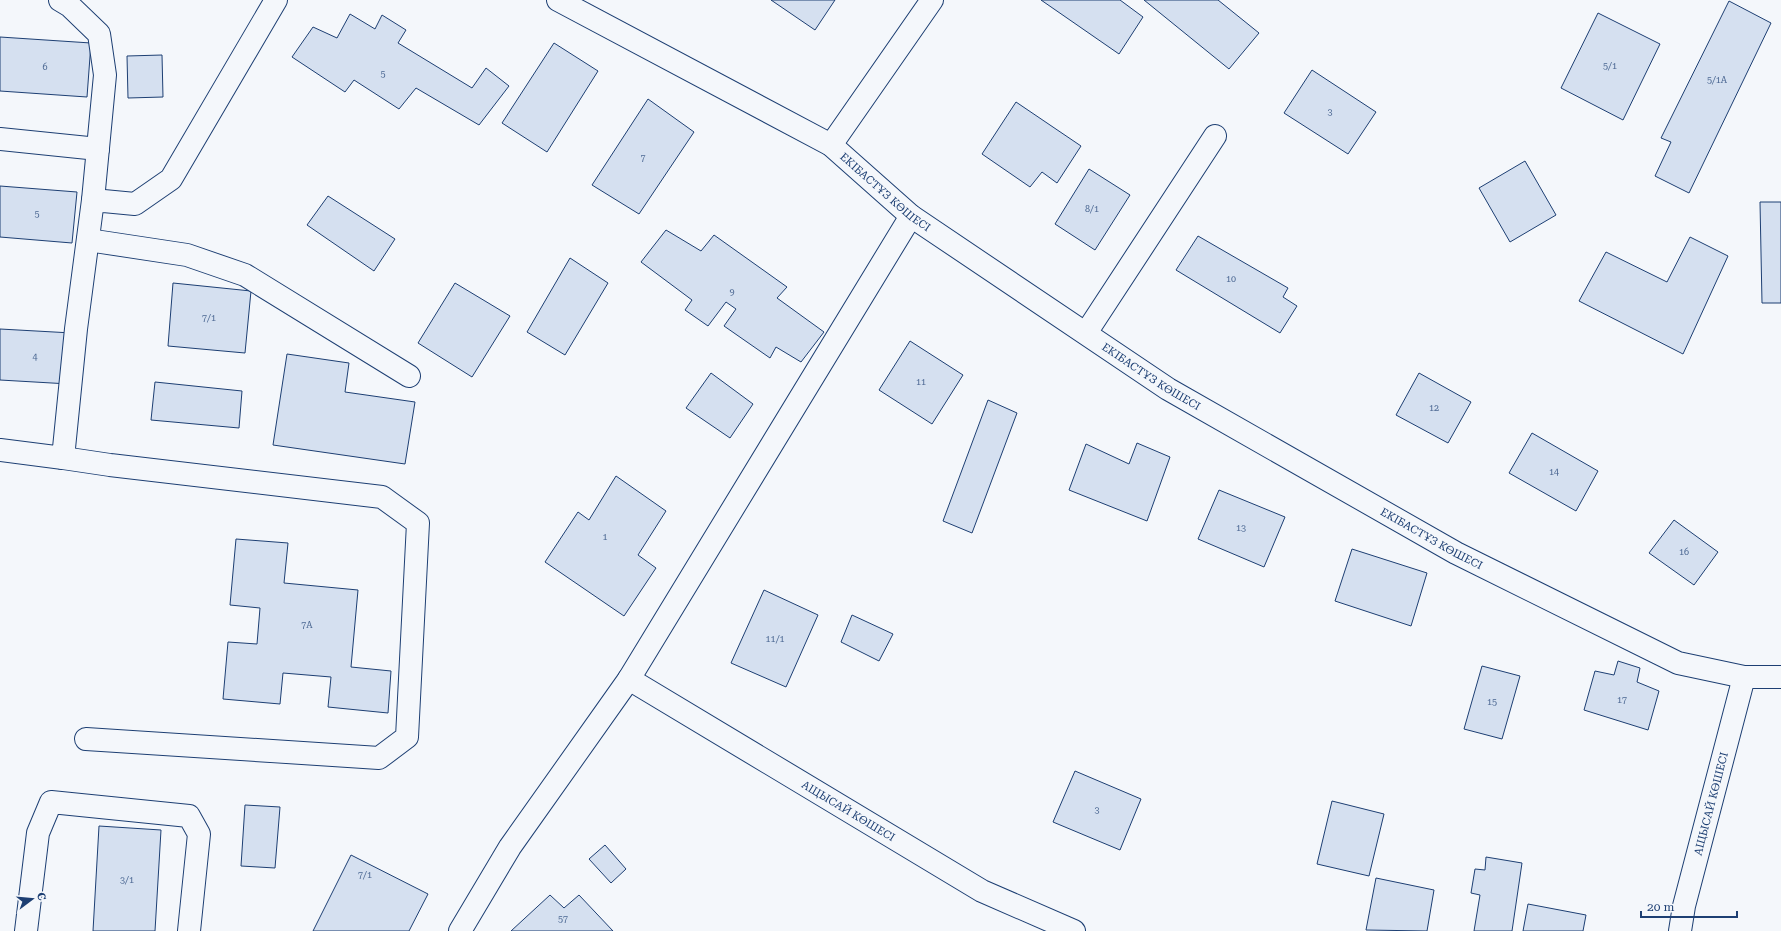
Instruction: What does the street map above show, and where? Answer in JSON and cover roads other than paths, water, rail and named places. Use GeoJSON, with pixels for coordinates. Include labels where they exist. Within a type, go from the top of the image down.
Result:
{"type":"FeatureCollection","features":[{"type":"Feature","properties":{"kind":"street"},"geometry":{"type":"LineString","coordinates":[[60,0],[70,6],[99,34],[106,75],[93,200],[76,329],[63,458]]}},
{"type":"Feature","properties":{"kind":"street"},"geometry":{"type":"LineString","coordinates":[[93,200],[135,204],[171,179],[276,0]]}},
{"type":"Feature","properties":{"kind":"street","name":"ЕКІБАСТҰЗ КӨШЕСІ"},"geometry":{"type":"LineString","coordinates":[[558,0],[588,7],[831,145],[911,216],[1168,389],[1456,554],[1678,663],[1744,677],[1781,677]]}},
{"type":"Feature","properties":{"kind":"street"},"geometry":{"type":"LineString","coordinates":[[831,145],[932,0]]}},
{"type":"Feature","properties":{"kind":"street"},"geometry":{"type":"LineString","coordinates":[[1086,333],[1215,136]]}},
{"type":"Feature","properties":{"kind":"street"},"geometry":{"type":"LineString","coordinates":[[0,139],[98,149]]}},
{"type":"Feature","properties":{"kind":"street"},"geometry":{"type":"LineString","coordinates":[[460,931],[510,847],[629,678],[911,216]]}},
{"type":"Feature","properties":{"kind":"street"},"geometry":{"type":"LineString","coordinates":[[88,240],[187,255],[245,275],[409,376]]}},
{"type":"Feature","properties":{"kind":"street"},"geometry":{"type":"LineString","coordinates":[[0,450],[110,465],[382,497],[418,523],[407,737],[379,758],[86,739]]}},
{"type":"Feature","properties":{"kind":"street","name":"АЩЫСАЙ КӨШЕСІ"},"geometry":{"type":"LineString","coordinates":[[1680,931],[1684,906],[1744,677]]}},
{"type":"Feature","properties":{"kind":"street","name":"АЩЫСАЙ КӨШЕСІ"},"geometry":{"type":"LineString","coordinates":[[629,678],[982,891],[1074,931]]}},
{"type":"Feature","properties":{"kind":"street"},"geometry":{"type":"LineString","coordinates":[[26,931],[38,833],[51,802],[189,816],[199,834],[189,931]]}}]}
